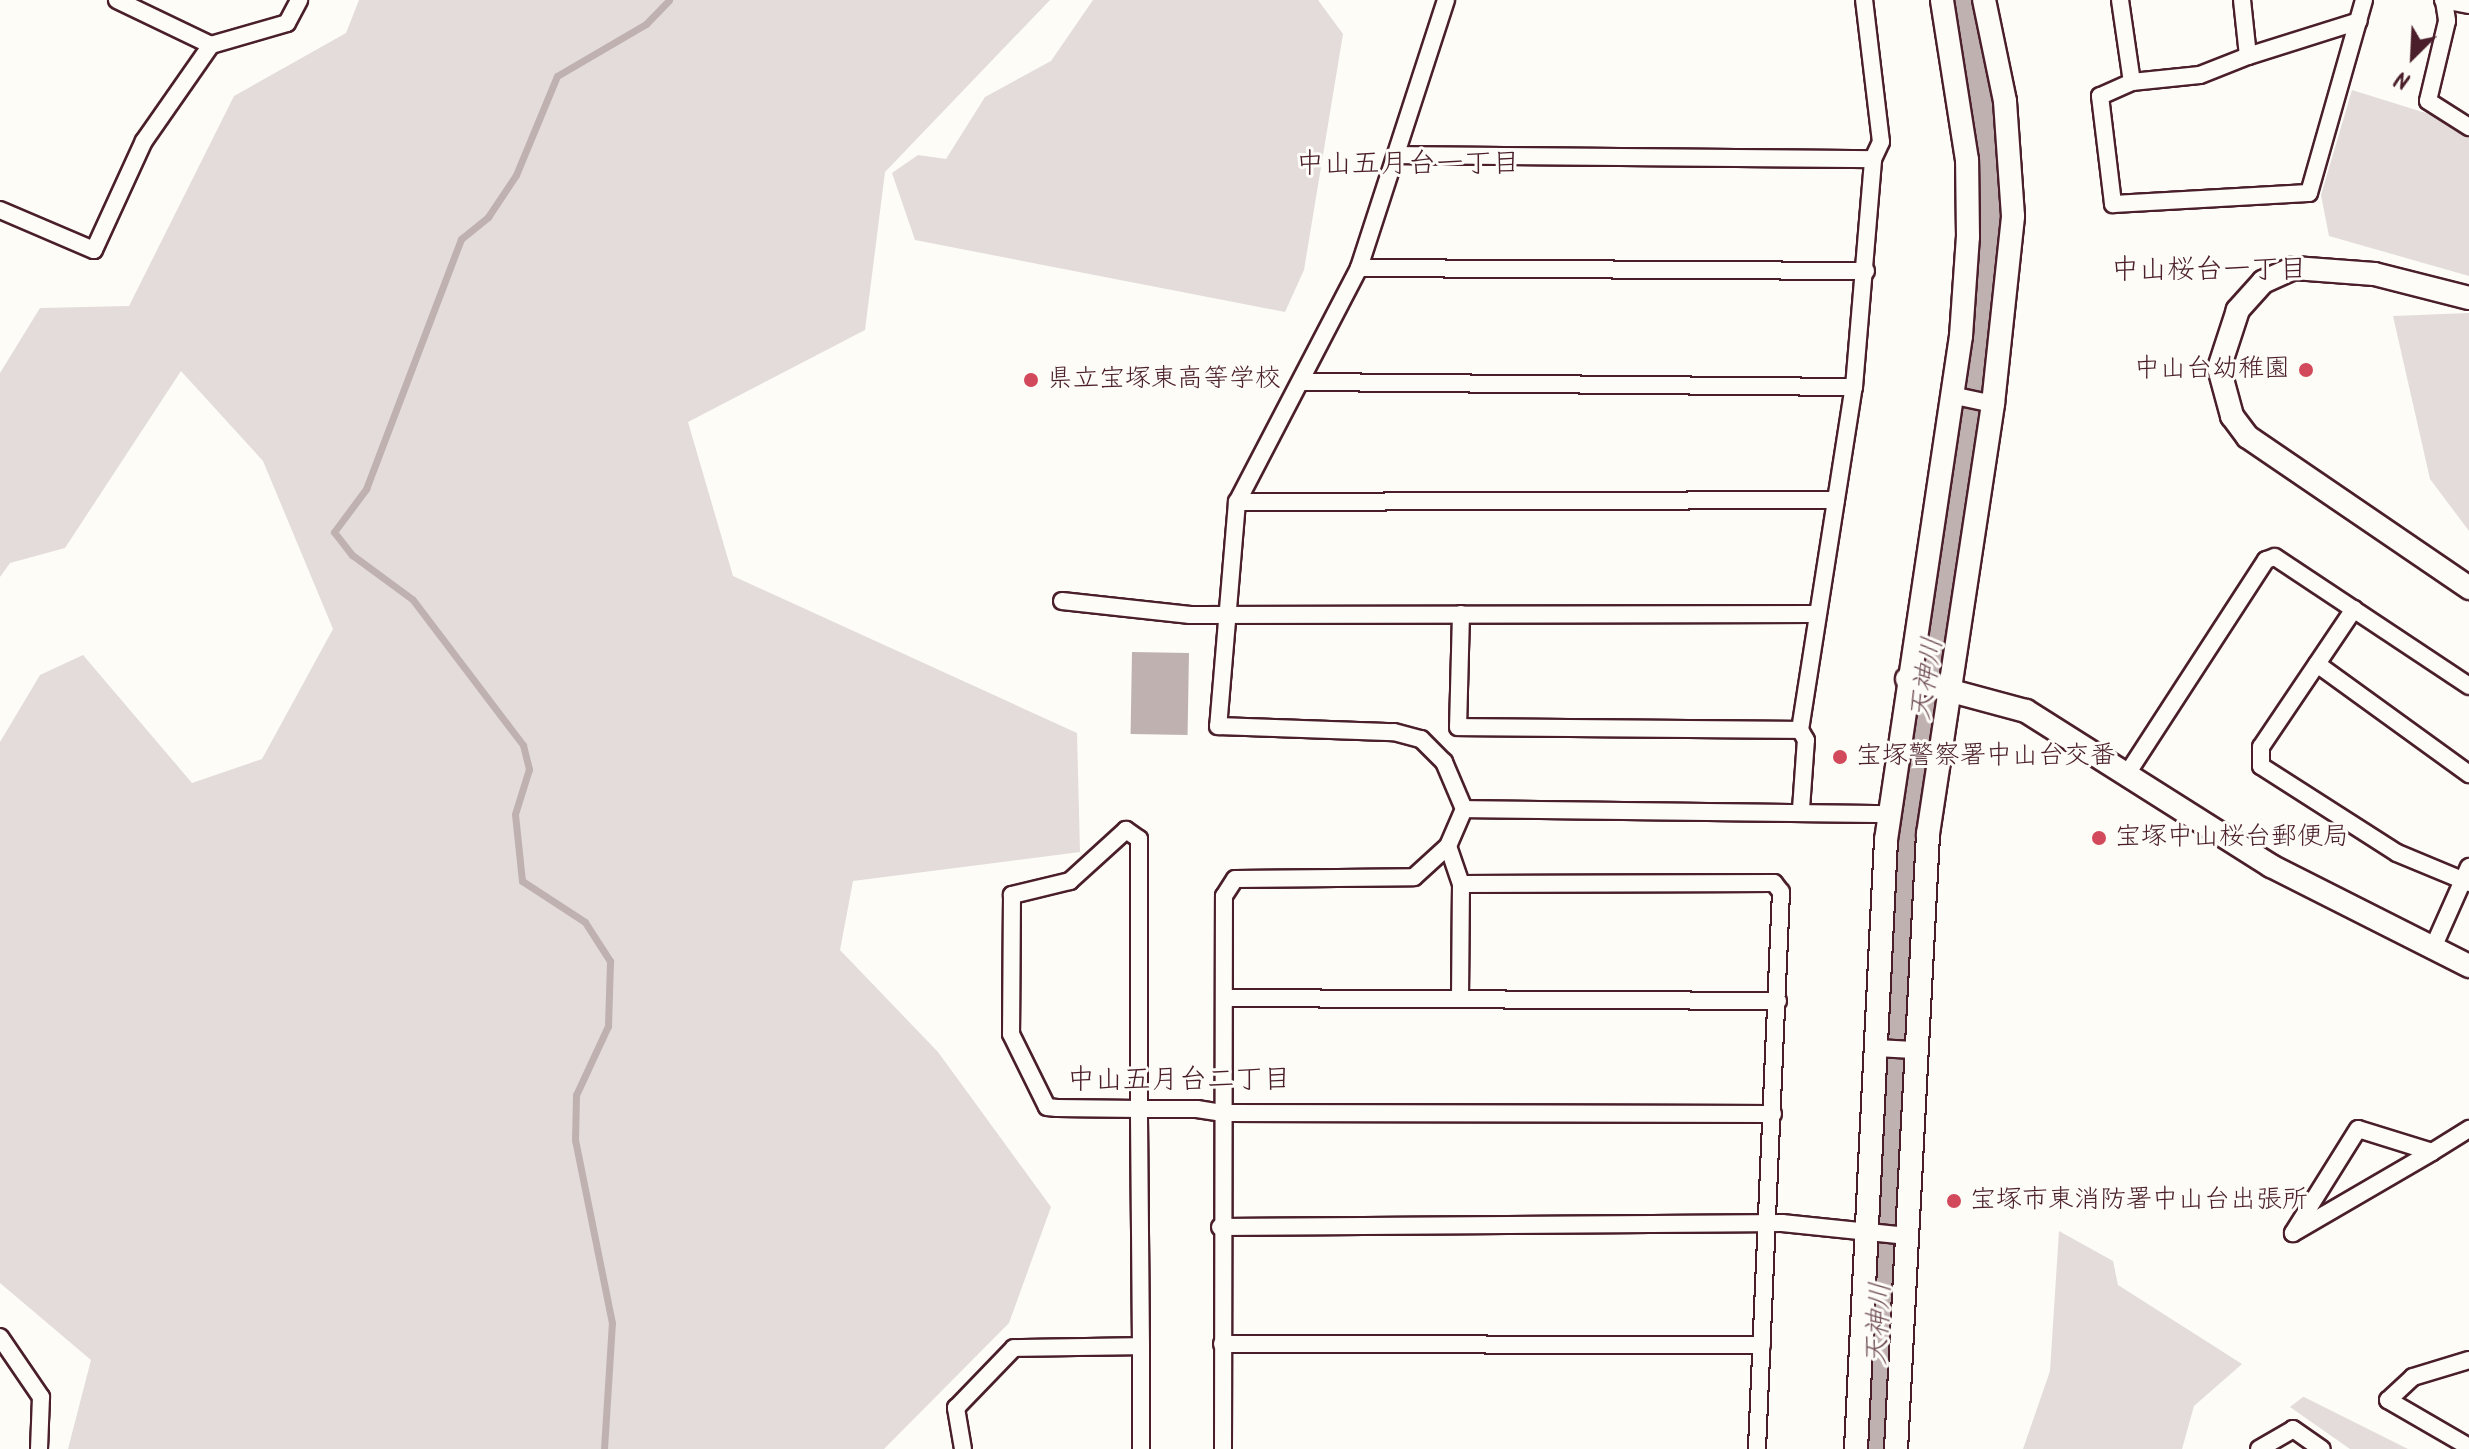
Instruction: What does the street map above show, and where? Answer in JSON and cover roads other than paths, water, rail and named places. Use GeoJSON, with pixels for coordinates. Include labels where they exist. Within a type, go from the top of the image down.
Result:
{"type":"FeatureCollection","features":[{"type":"Feature","properties":{"kind":"street"},"geometry":{"type":"LineString","coordinates":[[117,0],[211,45],[287,23],[299,0]]}},
{"type":"Feature","properties":{"kind":"street"},"geometry":{"type":"LineString","coordinates":[[1223,1449],[1220,1227],[1227,998],[1224,896],[1235,879],[1400,881],[1433,865],[1448,846],[1464,809],[1444,762],[1421,739],[1394,732],[1218,726],[1223,615],[1237,502],[1304,382],[1359,268],[1446,0]]}},
{"type":"Feature","properties":{"kind":"street"},"geometry":{"type":"LineString","coordinates":[[1801,809],[1806,740],[1800,730],[1854,387],[1873,159],[1881,142],[1864,0]]}},
{"type":"Feature","properties":{"kind":"street"},"geometry":{"type":"LineString","coordinates":[[1896,1449],[1907,1236],[1894,1049],[1888,814],[1912,680],[1951,395],[1968,237],[1967,160],[1942,0]]}},
{"type":"Feature","properties":{"kind":"street"},"geometry":{"type":"LineString","coordinates":[[1856,1449],[1865,1235],[1928,834],[1944,688],[1993,404],[2013,216],[2005,101],[1984,0]]}},
{"type":"Feature","properties":{"kind":"street"},"geometry":{"type":"LineString","coordinates":[[2120,0],[2132,82]]}},
{"type":"Feature","properties":{"kind":"street"},"geometry":{"type":"LineString","coordinates":[[2242,0],[2248,56]]}},
{"type":"Feature","properties":{"kind":"street"},"geometry":{"type":"LineString","coordinates":[[2359,21],[2248,56],[2200,75],[2132,82],[2100,96],[2113,204],[2309,193],[2359,21],[2364,0]]}},
{"type":"Feature","properties":{"kind":"street"},"geometry":{"type":"LineString","coordinates":[[2469,5],[2443,0],[2447,21],[2428,101],[2469,127]]}},
{"type":"Feature","properties":{"kind":"street"},"geometry":{"type":"LineString","coordinates":[[0,210],[94,250],[144,141],[204,66],[211,45]]}},
{"type":"Feature","properties":{"kind":"street"},"geometry":{"type":"LineString","coordinates":[[1396,155],[1873,159]]}},
{"type":"Feature","properties":{"kind":"street"},"geometry":{"type":"LineString","coordinates":[[1359,268],[1866,271]]}},
{"type":"Feature","properties":{"kind":"street"},"geometry":{"type":"LineString","coordinates":[[2469,298],[2374,274],[2294,268],[2263,282],[2238,310],[2219,368],[2232,416],[2248,437],[2469,588]]}},
{"type":"Feature","properties":{"kind":"street"},"geometry":{"type":"LineString","coordinates":[[1304,382],[1854,387]]}},
{"type":"Feature","properties":{"kind":"street"},"geometry":{"type":"LineString","coordinates":[[1951,395],[1993,404]]}},
{"type":"Feature","properties":{"kind":"street"},"geometry":{"type":"LineString","coordinates":[[1237,502],[1836,500]]}},
{"type":"Feature","properties":{"kind":"street"},"geometry":{"type":"LineString","coordinates":[[2127,774],[2266,560],[2275,557],[2469,686]]}},
{"type":"Feature","properties":{"kind":"street"},"geometry":{"type":"LineString","coordinates":[[1062,601],[1223,615],[1816,614]]}},
{"type":"Feature","properties":{"kind":"street"},"geometry":{"type":"LineString","coordinates":[[2354,609],[2261,747],[2261,766],[2397,853],[2466,877],[2432,950]]}},
{"type":"Feature","properties":{"kind":"street"},"geometry":{"type":"LineString","coordinates":[[1461,614],[1458,727],[1800,730]]}},
{"type":"Feature","properties":{"kind":"street"},"geometry":{"type":"LineString","coordinates":[[2317,664],[2469,774]]}},
{"type":"Feature","properties":{"kind":"street"},"geometry":{"type":"LineString","coordinates":[[1912,680],[2026,711],[2271,866],[2469,966]]}},
{"type":"Feature","properties":{"kind":"street"},"geometry":{"type":"LineString","coordinates":[[1464,809],[1801,809],[1888,814]]}},
{"type":"Feature","properties":{"kind":"street"},"geometry":{"type":"LineString","coordinates":[[1141,1449],[1139,1109],[1139,839],[1126,830],[1070,881],[1012,895],[1008,1011],[1011,1034],[1047,1107],[1139,1109],[1222,1113],[1773,1114]]}},
{"type":"Feature","properties":{"kind":"street"},"geometry":{"type":"LineString","coordinates":[[1448,846],[1461,884],[1460,996]]}},
{"type":"Feature","properties":{"kind":"street"},"geometry":{"type":"LineString","coordinates":[[1461,884],[1774,883],[1781,892],[1757,1449]]}},
{"type":"Feature","properties":{"kind":"street"},"geometry":{"type":"LineString","coordinates":[[1227,998],[1460,996],[1778,1001]]}},
{"type":"Feature","properties":{"kind":"street"},"geometry":{"type":"LineString","coordinates":[[2432,1152],[2358,1129],[2293,1233],[2432,1152],[2469,1129]]}},
{"type":"Feature","properties":{"kind":"street"},"geometry":{"type":"LineString","coordinates":[[1220,1227],[1843,1227],[1865,1235],[1907,1236]]}},
{"type":"Feature","properties":{"kind":"street"},"geometry":{"type":"LineString","coordinates":[[0,1337],[41,1397],[39,1449]]}},
{"type":"Feature","properties":{"kind":"street"},"geometry":{"type":"LineString","coordinates":[[1222,1344],[1762,1345]]}},
{"type":"Feature","properties":{"kind":"street"},"geometry":{"type":"LineString","coordinates":[[963,1449],[956,1408],[1014,1348],[1141,1346]]}},
{"type":"Feature","properties":{"kind":"street"},"geometry":{"type":"LineString","coordinates":[[2469,1360],[2413,1377],[2388,1400],[2469,1447]]}},
{"type":"Feature","properties":{"kind":"street"},"geometry":{"type":"LineString","coordinates":[[2259,1449],[2293,1429],[2322,1449]]}},
{"type":"Feature","properties":{"kind":"waterway"},"geometry":{"type":"LineString","coordinates":[[604,1449],[612,1323],[575,1140],[576,1095],[608,1026],[610,961],[585,922],[522,881],[515,814],[529,769],[523,745],[412,599],[352,555],[334,532],[366,489],[461,239],[488,217],[516,175],[557,76],[646,24],[669,0]]}},
{"type":"Feature","properties":{"kind":"waterway","name":"天神川"},"geometry":{"type":"LineString","coordinates":[[1874,1449],[1904,833],[1987,285],[1989,153],[1967,8]]}},
{"type":"Feature","properties":{"kind":"place","name":"中山台幼稚園"},"geometry":{"type":"Point","coordinates":[2306,370]}},
{"type":"Feature","properties":{"kind":"place","name":"県立宝塚東高等学校"},"geometry":{"type":"Point","coordinates":[1031,380]}},
{"type":"Feature","properties":{"kind":"place","name":"宝塚警察署中山台交番"},"geometry":{"type":"Point","coordinates":[1840,757]}},
{"type":"Feature","properties":{"kind":"place","name":"宝塚中山桜台郵便局"},"geometry":{"type":"Point","coordinates":[2099,838]}},
{"type":"Feature","properties":{"kind":"place","name":"宝塚市東消防署中山台出張所"},"geometry":{"type":"Point","coordinates":[1954,1201]}},
{"type":"Feature","properties":{"kind":"district","name":"中山五月台一丁目"},"geometry":{"type":"Point","coordinates":[1408,165]}},
{"type":"Feature","properties":{"kind":"district","name":"中山桜台一丁目"},"geometry":{"type":"Point","coordinates":[2209,271]}},
{"type":"Feature","properties":{"kind":"district","name":"中山五月台二丁目"},"geometry":{"type":"Point","coordinates":[1179,1081]}}]}
